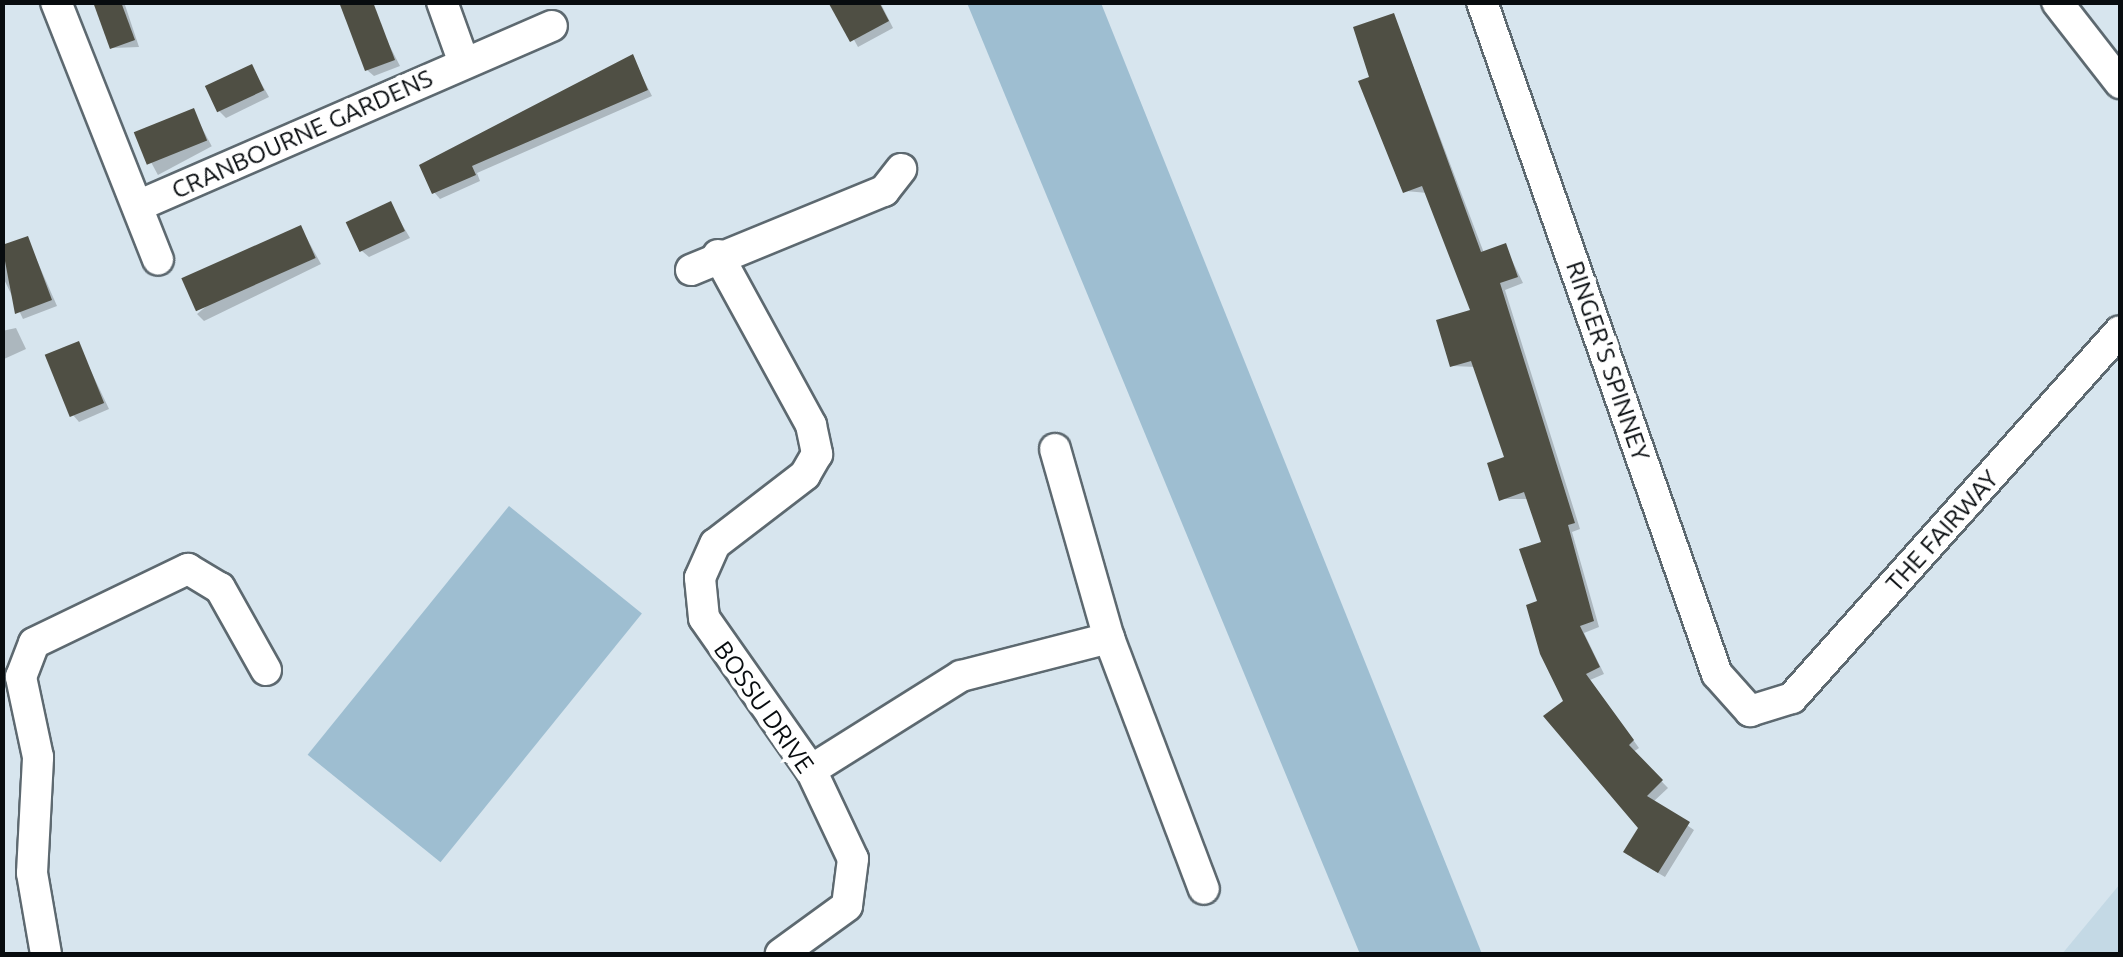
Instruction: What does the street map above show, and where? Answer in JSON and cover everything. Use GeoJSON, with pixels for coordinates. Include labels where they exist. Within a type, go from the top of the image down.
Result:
{"type":"FeatureCollection","features":[{"type":"Feature","properties":{"kind":"street","name":"CRANBOURNE GARDENS"},"geometry":{"type":"LineString","coordinates":[[56,2],[158,258]]}},
{"type":"Feature","properties":{"kind":"street","name":"CRANBOURNE GARDENS"},"geometry":{"type":"LineString","coordinates":[[442,2],[464,63]]}},
{"type":"Feature","properties":{"kind":"street","name":"RINGER'S SPINNEY"},"geometry":{"type":"LineString","coordinates":[[1482,2],[1717,674],[1750,711]]}},
{"type":"Feature","properties":{"kind":"street"},"geometry":{"type":"LineString","coordinates":[[2057,2],[2120,83]]}},
{"type":"Feature","properties":{"kind":"street","name":"CRANBOURNE GARDENS"},"geometry":{"type":"LineString","coordinates":[[140,205],[552,26]]}},
{"type":"Feature","properties":{"kind":"street","name":"BOSSU DRIVE"},"geometry":{"type":"LineString","coordinates":[[781,954],[830,925],[854,886],[847,838],[811,770],[717,642],[699,599],[716,544],[805,475],[817,454],[811,425],[705,262],[884,191],[901,169]]}},
{"type":"Feature","properties":{"kind":"street","name":"THE FAIRWAY"},"geometry":{"type":"LineString","coordinates":[[1750,711],[1792,698],[2120,330]]}},
{"type":"Feature","properties":{"kind":"street"},"geometry":{"type":"LineString","coordinates":[[1055,449],[1109,638],[1204,889]]}},
{"type":"Feature","properties":{"kind":"street"},"geometry":{"type":"LineString","coordinates":[[46,954],[32,873],[38,757],[21,677],[34,643],[188,569],[220,588],[266,670]]}},
{"type":"Feature","properties":{"kind":"street"},"geometry":{"type":"LineString","coordinates":[[811,770],[961,676],[1109,638]]}},
{"type":"Feature","properties":{"kind":"shaded area"},"geometry":{"type":"Polygon","coordinates":[[[967,3],[1101,3],[1482,954],[1360,954],[967,3]]]}},
{"type":"Feature","properties":{"kind":"shaded area"},"geometry":{"type":"Polygon","coordinates":[[[509,506],[642,614],[441,862],[308,755],[509,506]]]}},
{"type":"Feature","properties":{"kind":"shaded area"},"geometry":{"type":"Polygon","coordinates":[[[2120,884],[2120,954],[2062,954],[2120,884]]]}},
{"type":"Feature","properties":{"kind":"building"},"geometry":{"type":"Polygon","coordinates":[[[93,2],[121,2],[135,40],[110,49],[93,2]]]}},
{"type":"Feature","properties":{"kind":"building"},"geometry":{"type":"Polygon","coordinates":[[[339,2],[373,2],[395,60],[365,71],[339,2]]]}},
{"type":"Feature","properties":{"kind":"building"},"geometry":{"type":"Polygon","coordinates":[[[828,2],[879,2],[889,21],[850,42],[828,2]]]}},
{"type":"Feature","properties":{"kind":"building"},"geometry":{"type":"Polygon","coordinates":[[[1394,13],[1481,252],[1506,243],[1518,277],[1500,283],[1575,523],[1568,525],[1594,621],[1580,626],[1600,667],[1586,674],[1634,740],[1629,745],[1663,780],[1647,796],[1690,822],[1658,873],[1623,852],[1638,828],[1543,716],[1563,701],[1540,654],[1526,605],[1537,601],[1519,549],[1541,542],[1524,492],[1499,501],[1487,463],[1504,457],[1471,361],[1450,367],[1436,320],[1470,310],[1422,186],[1403,193],[1358,81],[1369,77],[1353,27],[1394,13]]]}},
{"type":"Feature","properties":{"kind":"building"},"geometry":{"type":"Polygon","coordinates":[[[633,54],[648,90],[472,166],[476,175],[432,194],[419,165],[633,54]]]}},
{"type":"Feature","properties":{"kind":"building"},"geometry":{"type":"Polygon","coordinates":[[[252,64],[264,90],[217,112],[205,86],[252,64]]]}},
{"type":"Feature","properties":{"kind":"building"},"geometry":{"type":"Polygon","coordinates":[[[194,108],[207,140],[147,165],[134,132],[194,108]]]}},
{"type":"Feature","properties":{"kind":"building"},"geometry":{"type":"Polygon","coordinates":[[[391,201],[405,231],[360,252],[346,222],[391,201]]]}},
{"type":"Feature","properties":{"kind":"building"},"geometry":{"type":"Polygon","coordinates":[[[301,225],[316,258],[196,311],[181,278],[301,225]]]}},
{"type":"Feature","properties":{"kind":"building"},"geometry":{"type":"Polygon","coordinates":[[[28,236],[52,300],[15,314],[2,245],[28,236]]]}},
{"type":"Feature","properties":{"kind":"building"},"geometry":{"type":"Polygon","coordinates":[[[79,341],[104,403],[70,417],[45,355],[79,341]]]}}]}
